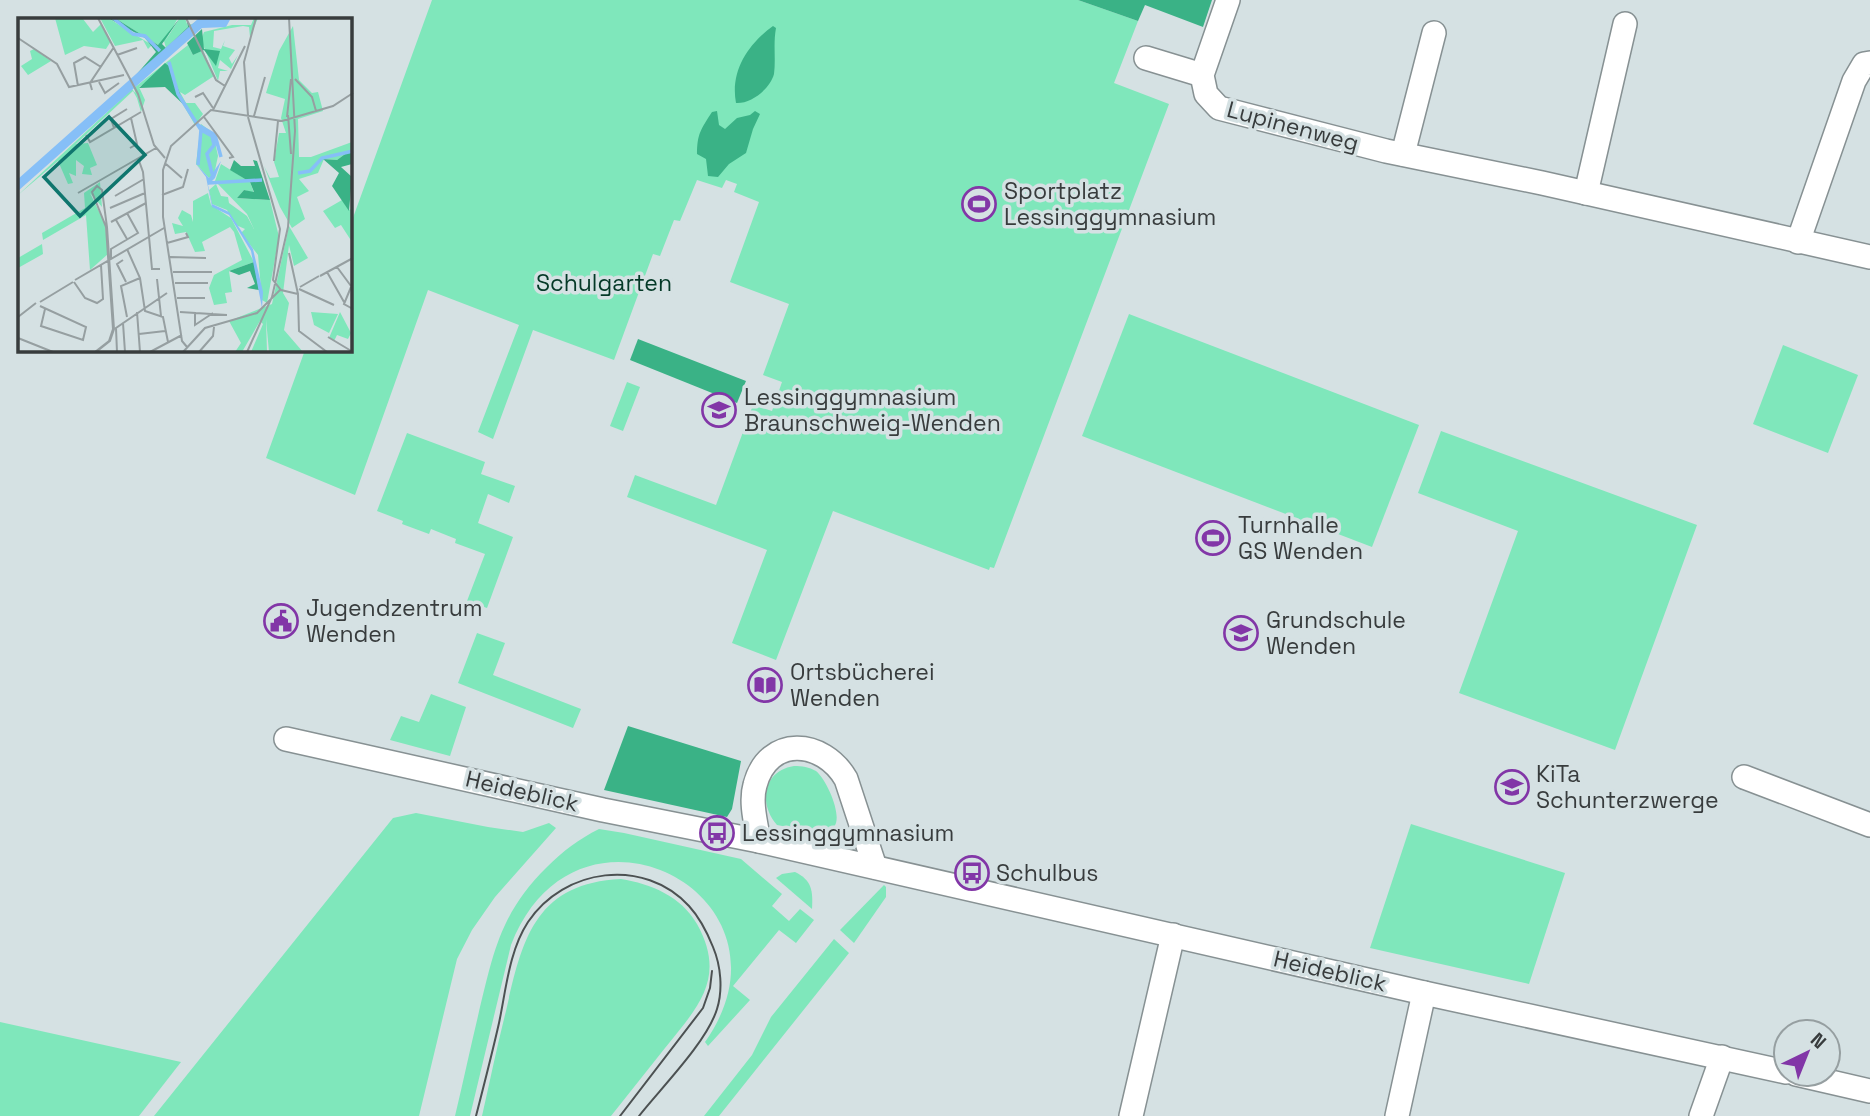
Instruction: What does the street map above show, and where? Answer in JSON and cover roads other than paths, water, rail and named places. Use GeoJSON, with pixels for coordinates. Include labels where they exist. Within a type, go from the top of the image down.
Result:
{"type":"FeatureCollection","features":[{"type":"Feature","properties":{"kind":"street"},"geometry":{"type":"LineString","coordinates":[[1146,58],[1202,75],[1228,0]]}},
{"type":"Feature","properties":{"kind":"street"},"geometry":{"type":"LineString","coordinates":[[1586,193],[1625,24]]}},
{"type":"Feature","properties":{"kind":"street"},"geometry":{"type":"LineString","coordinates":[[1403,154],[1434,33]]}},
{"type":"Feature","properties":{"kind":"street"},"geometry":{"type":"LineString","coordinates":[[1798,242],[1854,81],[1864,64],[1870,63]]}},
{"type":"Feature","properties":{"kind":"street","name":"Lupinenweg"},"geometry":{"type":"LineString","coordinates":[[1202,75],[1206,94],[1219,108],[1403,154],[1870,257]]}},
{"type":"Feature","properties":{"kind":"street","name":"Heideblick"},"geometry":{"type":"LineString","coordinates":[[286,739],[603,810],[759,841],[1424,993],[1772,1069]]}},
{"type":"Feature","properties":{"kind":"street"},"geometry":{"type":"LineString","coordinates":[[759,841],[753,792],[758,775],[775,755],[801,747],[827,756],[841,770],[875,867]]}},
{"type":"Feature","properties":{"kind":"street"},"geometry":{"type":"LineString","coordinates":[[1744,777],[1870,825]]}},
{"type":"Feature","properties":{"kind":"street"},"geometry":{"type":"LineString","coordinates":[[1131,1116],[1173,935]]}},
{"type":"Feature","properties":{"kind":"street"},"geometry":{"type":"LineString","coordinates":[[1398,1116],[1424,993]]}},
{"type":"Feature","properties":{"kind":"street"},"geometry":{"type":"LineString","coordinates":[[1701,1116],[1722,1057]]}},
{"type":"Feature","properties":{"kind":"street"},"geometry":{"type":"LineString","coordinates":[[1842,1085],[1870,1091]]}},
{"type":"Feature","properties":{"kind":"tram line"},"geometry":{"type":"LineString","coordinates":[[476,1116],[512,958],[522,933],[543,904],[562,890],[583,880],[605,875],[628,875],[650,880],[671,890],[700,920],[718,962],[720,994],[712,1022],[683,1064],[639,1116]]}},
{"type":"Feature","properties":{"kind":"tram line"},"geometry":{"type":"LineString","coordinates":[[620,1116],[703,1008],[712,971]]}},
{"type":"Feature","properties":{"kind":"place","name":"Sportplatz Lessinggymnasium"},"geometry":{"type":"Point","coordinates":[979,204]}},
{"type":"Feature","properties":{"kind":"place","name":"Lessinggymnasium Braunschweig-Wenden"},"geometry":{"type":"Point","coordinates":[719,410]}},
{"type":"Feature","properties":{"kind":"place","name":"Turnhalle GS Wenden"},"geometry":{"type":"Point","coordinates":[1213,538]}},
{"type":"Feature","properties":{"kind":"place","name":"Jugendzentrum Wenden"},"geometry":{"type":"Point","coordinates":[281,621]}},
{"type":"Feature","properties":{"kind":"place","name":"Grundschule Wenden"},"geometry":{"type":"Point","coordinates":[1241,633]}},
{"type":"Feature","properties":{"kind":"place","name":"Ortsbücherei Wenden"},"geometry":{"type":"Point","coordinates":[765,685]}},
{"type":"Feature","properties":{"kind":"place","name":"KiTa Schunterzwerge"},"geometry":{"type":"Point","coordinates":[1512,787]}},
{"type":"Feature","properties":{"kind":"place","name":"Lessinggymnasium"},"geometry":{"type":"Point","coordinates":[717,833]}},
{"type":"Feature","properties":{"kind":"place","name":"Schulbus"},"geometry":{"type":"Point","coordinates":[972,873]}},
{"type":"Feature","properties":{"kind":"park label","name":"Schulgarten"},"geometry":{"type":"Point","coordinates":[604,283]}}]}
